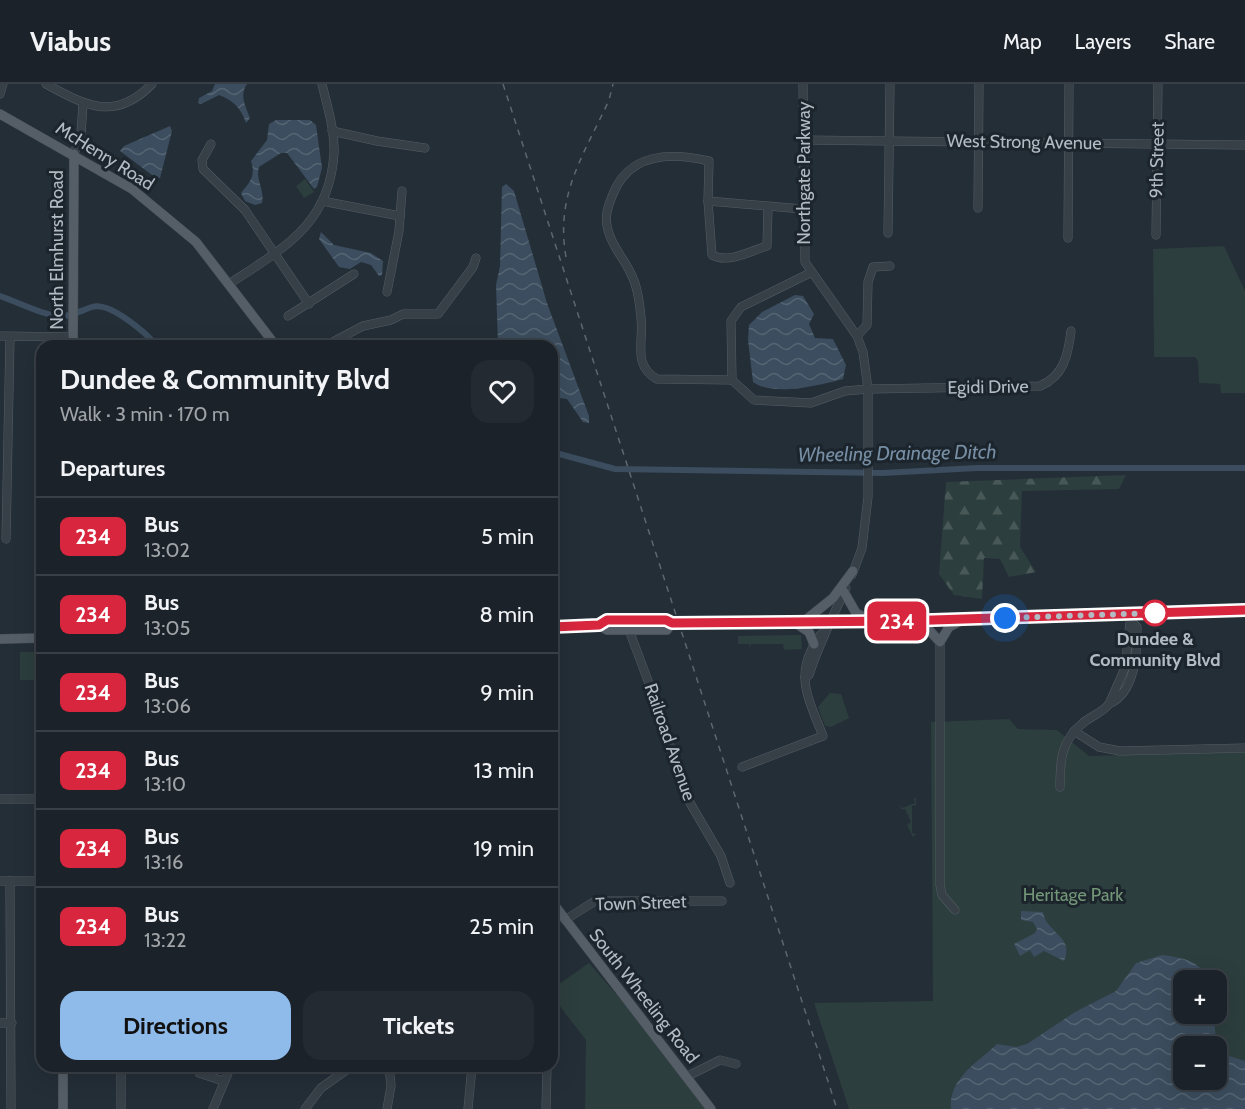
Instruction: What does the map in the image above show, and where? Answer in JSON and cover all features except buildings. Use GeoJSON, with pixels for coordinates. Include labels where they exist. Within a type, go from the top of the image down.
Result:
{"type":"FeatureCollection","features":[{"type":"Feature","properties":{"kind":"main road","name":"McHenry Road"},"geometry":{"type":"LineString","coordinates":[[0,114],[132,189],[183,230],[196,242],[271,340]]}},
{"type":"Feature","properties":{"kind":"main road","name":"North Elmhurst Road"},"geometry":{"type":"LineString","coordinates":[[73,337],[74,154]]}},
{"type":"Feature","properties":{"kind":"main road"},"geometry":{"type":"LineString","coordinates":[[798,622],[833,598],[853,571]]}},
{"type":"Feature","properties":{"kind":"main road"},"geometry":{"type":"LineString","coordinates":[[844,592],[856,613],[872,621]]}},
{"type":"Feature","properties":{"kind":"main road"},"geometry":{"type":"LineString","coordinates":[[558,627],[599,625],[607,620],[666,620],[672,623],[1131,618],[1245,610]]}},
{"type":"Feature","properties":{"kind":"main road"},"geometry":{"type":"LineString","coordinates":[[902,621],[921,625],[940,642],[949,627],[964,619]]}},
{"type":"Feature","properties":{"kind":"main road"},"geometry":{"type":"LineString","coordinates":[[798,622],[808,632],[814,644]]}},
{"type":"Feature","properties":{"kind":"main road"},"geometry":{"type":"LineString","coordinates":[[599,625],[607,630],[666,630],[672,623]]}},
{"type":"Feature","properties":{"kind":"main road"},"geometry":{"type":"LineString","coordinates":[[0,639],[36,638]]}},
{"type":"Feature","properties":{"kind":"main road","name":"South Wheeling Road"},"geometry":{"type":"LineString","coordinates":[[558,911],[711,1109]]}},
{"type":"Feature","properties":{"kind":"main road"},"geometry":{"type":"LineString","coordinates":[[63,1072],[63,1109]]}},
{"type":"Feature","properties":{"kind":"street"},"geometry":{"type":"LineString","coordinates":[[0,94],[3,84]]}},
{"type":"Feature","properties":{"kind":"street"},"geometry":{"type":"LineString","coordinates":[[46,84],[83,104],[104,107],[127,104],[152,84]]}},
{"type":"Feature","properties":{"kind":"street"},"geometry":{"type":"LineString","coordinates":[[229,284],[295,240],[311,222],[322,201],[334,152],[322,84]]}},
{"type":"Feature","properties":{"kind":"street","name":"Northgate Parkway"},"geometry":{"type":"LineString","coordinates":[[742,767],[823,736],[805,688],[804,665],[844,592],[864,539],[868,485],[868,389],[863,352],[857,336],[810,273],[803,249],[803,84]]}},
{"type":"Feature","properties":{"kind":"street"},"geometry":{"type":"LineString","coordinates":[[888,232],[890,84]]}},
{"type":"Feature","properties":{"kind":"street"},"geometry":{"type":"LineString","coordinates":[[978,208],[979,84]]}},
{"type":"Feature","properties":{"kind":"street"},"geometry":{"type":"LineString","coordinates":[[1068,238],[1069,84]]}},
{"type":"Feature","properties":{"kind":"street","name":"9th Street"},"geometry":{"type":"LineString","coordinates":[[1156,235],[1158,84]]}},
{"type":"Feature","properties":{"kind":"street"},"geometry":{"type":"LineString","coordinates":[[74,154],[81,134],[83,104]]}},
{"type":"Feature","properties":{"kind":"street"},"geometry":{"type":"LineString","coordinates":[[332,131],[377,141],[425,147]]}},
{"type":"Feature","properties":{"kind":"street","name":"West Strong Avenue"},"geometry":{"type":"LineString","coordinates":[[803,140],[1245,146]]}},
{"type":"Feature","properties":{"kind":"street"},"geometry":{"type":"LineString","coordinates":[[211,144],[201,160],[203,169],[246,210],[273,255],[309,304]]}},
{"type":"Feature","properties":{"kind":"street"},"geometry":{"type":"LineString","coordinates":[[768,207],[767,246],[728,259],[718,258],[712,255],[708,201],[710,160],[691,156],[662,156],[631,167],[617,183],[606,210],[607,228],[618,254],[632,274],[642,319],[639,357],[648,374],[657,379],[732,380],[754,400],[789,403],[811,403],[845,391],[868,389]]}},
{"type":"Feature","properties":{"kind":"street"},"geometry":{"type":"LineString","coordinates":[[387,292],[402,191]]}},
{"type":"Feature","properties":{"kind":"street"},"geometry":{"type":"LineString","coordinates":[[322,201],[400,216]]}},
{"type":"Feature","properties":{"kind":"street"},"geometry":{"type":"LineString","coordinates":[[708,201],[803,209]]}},
{"type":"Feature","properties":{"kind":"street"},"geometry":{"type":"LineString","coordinates":[[336,340],[363,326],[391,320],[403,314],[436,314],[442,311],[473,267],[476,258]]}},
{"type":"Feature","properties":{"kind":"street"},"geometry":{"type":"LineString","coordinates":[[857,336],[867,325],[868,282],[873,267],[891,266]]}},
{"type":"Feature","properties":{"kind":"street"},"geometry":{"type":"LineString","coordinates":[[288,316],[354,273]]}},
{"type":"Feature","properties":{"kind":"street"},"geometry":{"type":"LineString","coordinates":[[732,380],[730,321],[741,306],[810,273]]}},
{"type":"Feature","properties":{"kind":"street"},"geometry":{"type":"LineString","coordinates":[[391,320],[404,322]]}},
{"type":"Feature","properties":{"kind":"street","name":"Egidi Drive"},"geometry":{"type":"LineString","coordinates":[[868,389],[1040,386],[1052,381],[1059,373],[1067,357],[1071,331]]}},
{"type":"Feature","properties":{"kind":"street"},"geometry":{"type":"LineString","coordinates":[[0,336],[73,337]]}},
{"type":"Feature","properties":{"kind":"street"},"geometry":{"type":"LineString","coordinates":[[6,539],[10,337]]}},
{"type":"Feature","properties":{"kind":"street"},"geometry":{"type":"LineString","coordinates":[[1060,787],[1062,754],[1066,741],[1074,731],[1109,704],[1125,668],[1127,627],[1131,618]]}},
{"type":"Feature","properties":{"kind":"street","name":"Railroad Avenue"},"geometry":{"type":"LineString","coordinates":[[629,630],[687,796],[721,856],[730,883]]}},
{"type":"Feature","properties":{"kind":"street","name":"Northgate Parkway"},"geometry":{"type":"LineString","coordinates":[[805,677],[809,675],[825,638],[824,632]]}},
{"type":"Feature","properties":{"kind":"street"},"geometry":{"type":"LineString","coordinates":[[940,642],[940,885],[942,895],[955,910]]}},
{"type":"Feature","properties":{"kind":"street"},"geometry":{"type":"LineString","coordinates":[[1074,731],[1099,747],[1120,752],[1245,748]]}},
{"type":"Feature","properties":{"kind":"street"},"geometry":{"type":"LineString","coordinates":[[0,799],[36,799]]}},
{"type":"Feature","properties":{"kind":"street"},"geometry":{"type":"LineString","coordinates":[[0,881],[36,881]]}},
{"type":"Feature","properties":{"kind":"street"},"geometry":{"type":"LineString","coordinates":[[10,881],[11,1109]]}},
{"type":"Feature","properties":{"kind":"street","name":"Town Street"},"geometry":{"type":"LineString","coordinates":[[565,921],[594,901],[722,901]]}},
{"type":"Feature","properties":{"kind":"street"},"geometry":{"type":"LineString","coordinates":[[0,1023],[12,1023]]}},
{"type":"Feature","properties":{"kind":"street"},"geometry":{"type":"LineString","coordinates":[[687,1077],[720,1060],[736,1064]]}},
{"type":"Feature","properties":{"kind":"street"},"geometry":{"type":"LineString","coordinates":[[121,1072],[121,1109]]}},
{"type":"Feature","properties":{"kind":"street"},"geometry":{"type":"LineString","coordinates":[[213,1109],[228,1072]]}},
{"type":"Feature","properties":{"kind":"street"},"geometry":{"type":"LineString","coordinates":[[305,1109],[321,1088],[344,1072]]}},
{"type":"Feature","properties":{"kind":"street"},"geometry":{"type":"LineString","coordinates":[[387,1109],[391,1086],[390,1072]]}},
{"type":"Feature","properties":{"kind":"street"},"geometry":{"type":"LineString","coordinates":[[468,1109],[471,1072]]}},
{"type":"Feature","properties":{"kind":"street"},"geometry":{"type":"LineString","coordinates":[[546,1109],[547,1072]]}},
{"type":"Feature","properties":{"kind":"street"},"geometry":{"type":"LineString","coordinates":[[199,1073],[223,1082]]}},
{"type":"Feature","properties":{"kind":"green space"},"geometry":{"type":"Polygon","coordinates":[[[305,179],[314,192],[304,198],[296,186],[305,179]]]}},
{"type":"Feature","properties":{"kind":"green space"},"geometry":{"type":"Polygon","coordinates":[[[1224,246],[1245,291],[1245,393],[1221,393],[1220,384],[1199,383],[1198,361],[1195,357],[1154,357],[1153,249],[1224,246]]]}},
{"type":"Feature","properties":{"kind":"green space"},"geometry":{"type":"Polygon","coordinates":[[[1126,475],[1119,489],[1022,491],[1020,547],[1036,572],[1009,577],[1000,559],[984,558],[982,599],[954,595],[939,574],[946,482],[1126,475]]]}},
{"type":"Feature","properties":{"kind":"green space"},"geometry":{"type":"Polygon","coordinates":[[[801,635],[802,649],[784,650],[783,644],[751,644],[750,648],[749,644],[738,644],[738,636],[801,635]]]}},
{"type":"Feature","properties":{"kind":"green space"},"geometry":{"type":"Polygon","coordinates":[[[20,652],[36,652],[36,680],[20,680],[20,652]]]}},
{"type":"Feature","properties":{"kind":"green space"},"geometry":{"type":"Polygon","coordinates":[[[830,693],[841,694],[849,718],[831,727],[825,726],[818,707],[830,693]]]}},
{"type":"Feature","properties":{"kind":"green space","name":"Heritage Park"},"geometry":{"type":"Polygon","coordinates":[[[1009,719],[1018,729],[1057,730],[1089,756],[1245,752],[1245,1109],[849,1109],[814,1003],[933,1001],[931,722],[1009,719]]]}},
{"type":"Feature","properties":{"kind":"green space"},"geometry":{"type":"Polygon","coordinates":[[[914,798],[916,798],[916,805],[912,806],[912,833],[916,834],[913,837],[907,825],[911,822],[905,809],[901,809],[899,804],[902,808],[915,803],[914,798]]]}},
{"type":"Feature","properties":{"kind":"green space"},"geometry":{"type":"Polygon","coordinates":[[[589,963],[622,1001],[705,1109],[585,1109],[586,1040],[558,1004],[558,985],[589,963]]]}},
{"type":"Feature","properties":{"kind":"water"},"geometry":{"type":"Polygon","coordinates":[[[215,84],[247,84],[243,97],[250,118],[246,123],[236,106],[219,95],[201,104],[198,103],[199,98],[212,91],[215,84]]]}},
{"type":"Feature","properties":{"kind":"water"},"geometry":{"type":"Polygon","coordinates":[[[276,120],[310,120],[316,125],[322,168],[317,187],[314,189],[287,153],[281,153],[259,167],[258,176],[263,198],[262,203],[255,205],[245,201],[241,193],[252,175],[251,161],[267,140],[269,124],[276,120]]]}},
{"type":"Feature","properties":{"kind":"water"},"geometry":{"type":"Polygon","coordinates":[[[170,126],[172,131],[160,178],[156,178],[120,151],[124,146],[170,126]]]}},
{"type":"Feature","properties":{"kind":"water"},"geometry":{"type":"Polygon","coordinates":[[[506,184],[514,191],[547,303],[589,416],[589,423],[583,422],[567,399],[558,398],[558,340],[498,340],[496,285],[500,266],[502,187],[506,184]]]}},
{"type":"Feature","properties":{"kind":"water"},"geometry":{"type":"Polygon","coordinates":[[[321,232],[334,245],[371,253],[383,261],[382,275],[379,276],[371,265],[361,262],[350,269],[339,267],[319,239],[321,232]]]}},
{"type":"Feature","properties":{"kind":"water"},"geometry":{"type":"Polygon","coordinates":[[[795,295],[803,296],[814,314],[809,324],[815,338],[833,339],[846,365],[843,379],[797,388],[772,389],[762,386],[753,382],[748,340],[749,325],[762,312],[795,295]]]}},
{"type":"Feature","properties":{"kind":"water"},"geometry":{"type":"Polygon","coordinates":[[[1021,911],[1043,912],[1049,925],[1066,946],[1064,961],[1044,951],[1034,957],[1030,950],[1020,956],[1014,944],[1035,933],[1037,929],[1033,922],[1021,920],[1021,911]]]}},
{"type":"Feature","properties":{"kind":"water"},"geometry":{"type":"Polygon","coordinates":[[[1162,955],[1196,964],[1202,970],[1173,970],[1173,1024],[1215,1024],[1215,1036],[1173,1036],[1173,1090],[1227,1090],[1227,1054],[1245,1061],[1245,1109],[951,1109],[951,1098],[959,1080],[997,1044],[1016,1047],[1027,1044],[1075,1012],[1116,991],[1136,963],[1162,955]]]}},
{"type":"Feature","properties":{"kind":"waterway","name":"Wheeling Drainage Ditch"},"geometry":{"type":"LineString","coordinates":[[0,296],[57,316],[71,315],[100,306],[118,314],[151,340]]}},
{"type":"Feature","properties":{"kind":"waterway","name":"Wheeling Drainage Ditch"},"geometry":{"type":"LineString","coordinates":[[558,454],[615,469],[883,473],[977,468],[1245,468]]}},
{"type":"Feature","properties":{"kind":"railway"},"geometry":{"type":"LineString","coordinates":[[503,84],[837,1109]]}},
{"type":"Feature","properties":{"kind":"railway"},"geometry":{"type":"LineString","coordinates":[[566,257],[564,234],[568,194],[582,157],[609,100],[613,84]]}},
{"type":"Feature","properties":{"kind":"bus line","name":"234"},"geometry":{"type":"LineString","coordinates":[[558,627],[599,625],[607,620],[666,620],[672,623],[902,621],[1245,610]]}},
{"type":"Feature","properties":{"kind":"place","name":"Dundee & Community Blvd"},"geometry":{"type":"Point","coordinates":[1155,613]}},
{"type":"Feature","properties":{"kind":"route"},"geometry":{"type":"LineString","coordinates":[[1005,618],[1155,613]]}}]}
